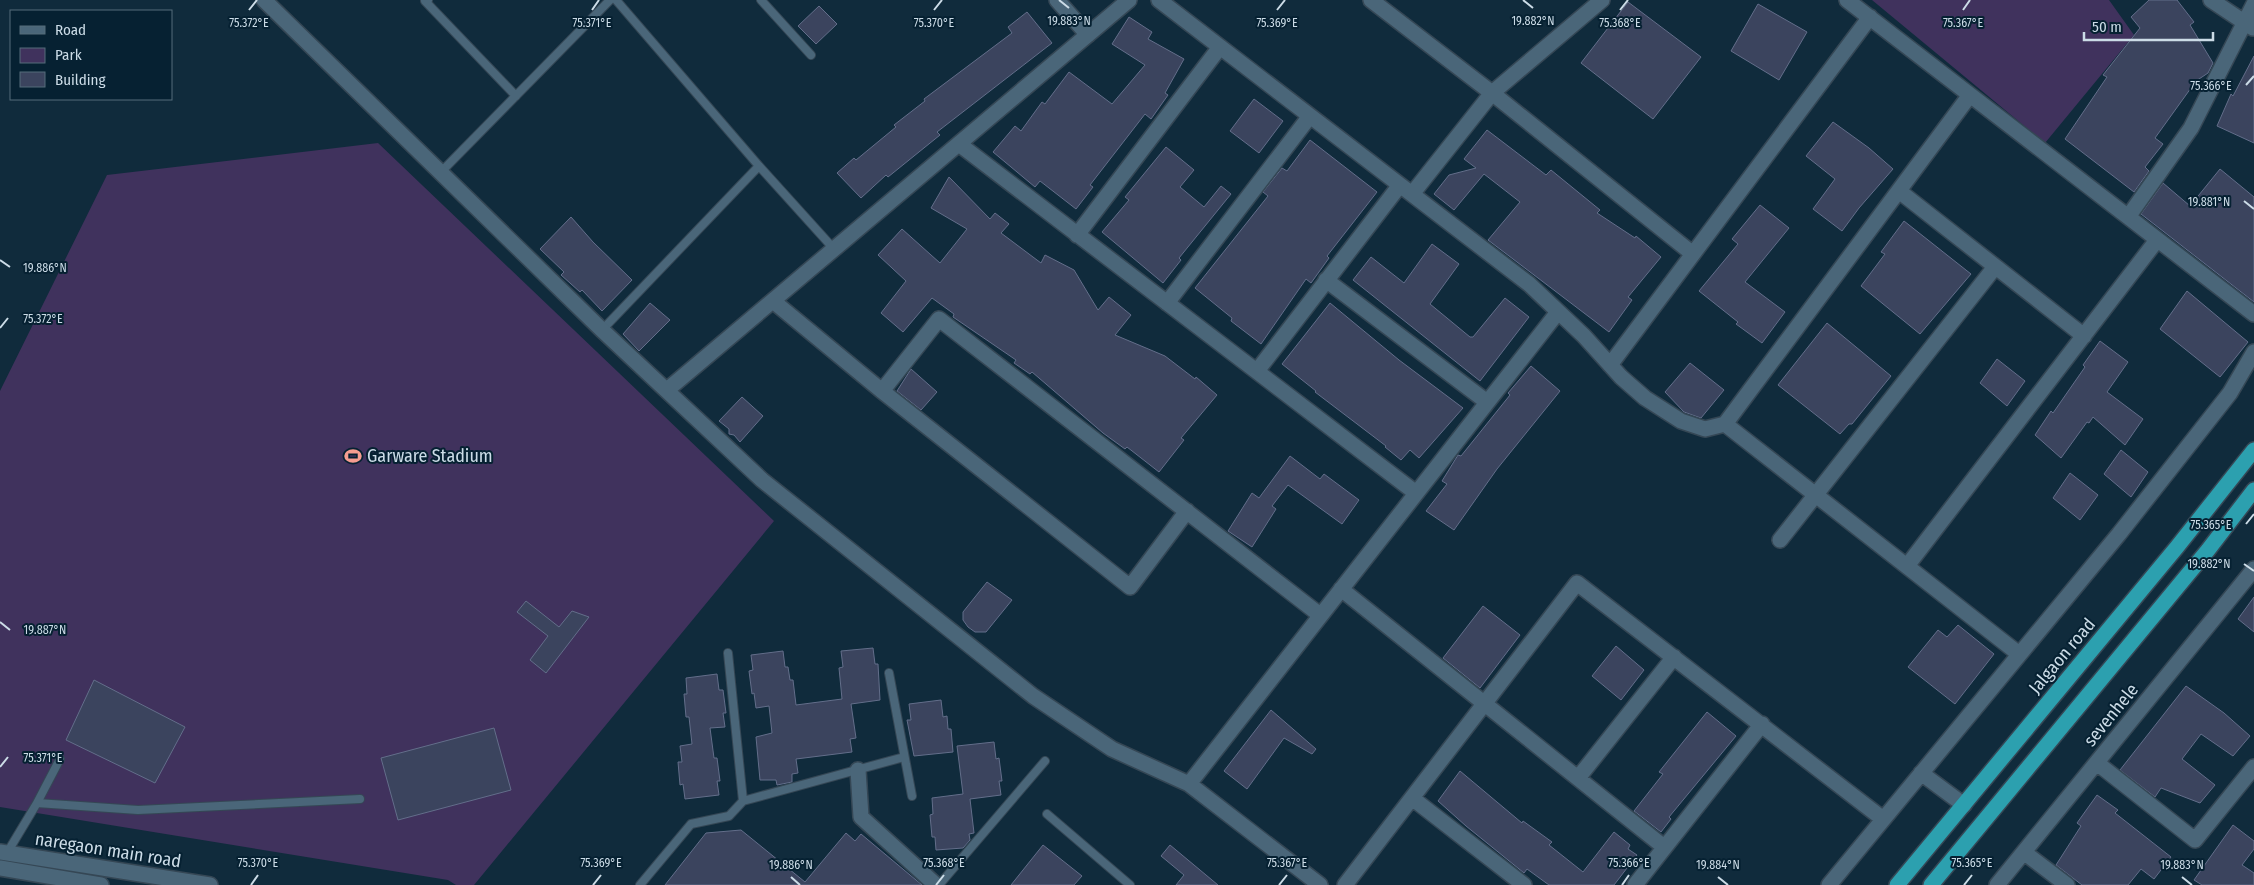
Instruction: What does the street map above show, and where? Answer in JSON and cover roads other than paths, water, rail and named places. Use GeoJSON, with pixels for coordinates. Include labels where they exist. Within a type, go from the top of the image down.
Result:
{"type":"FeatureCollection","features":[{"type":"Feature","properties":{"kind":"highway","name":"Jalgaon road"},"geometry":{"type":"LineString","coordinates":[[1897,885],[2177,547],[2254,450]]}},
{"type":"Feature","properties":{"kind":"highway"},"geometry":{"type":"LineString","coordinates":[[1931,885],[2208,550],[2254,490]]}},
{"type":"Feature","properties":{"kind":"street"},"geometry":{"type":"LineString","coordinates":[[264,0],[602,330],[762,480],[1033,696],[1112,750],[1188,784],[1320,885]]}},
{"type":"Feature","properties":{"kind":"street"},"geometry":{"type":"LineString","coordinates":[[1057,0],[1088,35]]}},
{"type":"Feature","properties":{"kind":"street"},"geometry":{"type":"LineString","coordinates":[[667,390],[1130,0]]}},
{"type":"Feature","properties":{"kind":"street"},"geometry":{"type":"LineString","coordinates":[[1159,0],[1529,284],[1645,398],[1681,421],[1705,429],[1725,424],[1970,96]]}},
{"type":"Feature","properties":{"kind":"street"},"geometry":{"type":"LineString","coordinates":[[1371,0],[1492,93],[1693,254]]}},
{"type":"Feature","properties":{"kind":"street"},"geometry":{"type":"LineString","coordinates":[[1412,194],[1492,93],[1602,0]]}},
{"type":"Feature","properties":{"kind":"street"},"geometry":{"type":"LineString","coordinates":[[1847,0],[2254,314]]}},
{"type":"Feature","properties":{"kind":"street"},"geometry":{"type":"LineString","coordinates":[[2211,0],[2249,26]]}},
{"type":"Feature","properties":{"kind":"street"},"geometry":{"type":"LineString","coordinates":[[2128,217],[2191,128],[2249,26],[2254,4]]}},
{"type":"Feature","properties":{"kind":"street"},"geometry":{"type":"LineString","coordinates":[[1610,365],[1870,18]]}},
{"type":"Feature","properties":{"kind":"street"},"geometry":{"type":"LineString","coordinates":[[1077,235],[1220,47]]}},
{"type":"Feature","properties":{"kind":"street"},"geometry":{"type":"LineString","coordinates":[[1168,303],[1310,116]]}},
{"type":"Feature","properties":{"kind":"street"},"geometry":{"type":"LineString","coordinates":[[959,144],[1416,493]]}},
{"type":"Feature","properties":{"kind":"street"},"geometry":{"type":"LineString","coordinates":[[1256,371],[1400,185]]}},
{"type":"Feature","properties":{"kind":"street"},"geometry":{"type":"LineString","coordinates":[[1899,191],[2084,336]]}},
{"type":"Feature","properties":{"kind":"street"},"geometry":{"type":"LineString","coordinates":[[1907,566],[2157,240]]}},
{"type":"Feature","properties":{"kind":"street"},"geometry":{"type":"LineString","coordinates":[[1780,540],[1995,267]]}},
{"type":"Feature","properties":{"kind":"street"},"geometry":{"type":"LineString","coordinates":[[1326,280],[1487,402]]}},
{"type":"Feature","properties":{"kind":"street"},"geometry":{"type":"LineString","coordinates":[[773,301],[882,391],[1130,587],[1187,512]]}},
{"type":"Feature","properties":{"kind":"street"},"geometry":{"type":"LineString","coordinates":[[1188,784],[1558,312]]}},
{"type":"Feature","properties":{"kind":"street"},"geometry":{"type":"LineString","coordinates":[[882,391],[939,319],[1320,615]]}},
{"type":"Feature","properties":{"kind":"street"},"geometry":{"type":"LineString","coordinates":[[1830,885],[2119,534],[2230,393],[2254,352]]}},
{"type":"Feature","properties":{"kind":"street"},"geometry":{"type":"LineString","coordinates":[[1725,424],[2019,654]]}},
{"type":"Feature","properties":{"kind":"street","name":"sevenhele"},"geometry":{"type":"LineString","coordinates":[[1997,885],[2025,853],[2254,568]]}},
{"type":"Feature","properties":{"kind":"street"},"geometry":{"type":"LineString","coordinates":[[1345,885],[1576,583],[1884,819]]}},
{"type":"Feature","properties":{"kind":"street"},"geometry":{"type":"LineString","coordinates":[[1341,589],[1664,847]]}},
{"type":"Feature","properties":{"kind":"street"},"geometry":{"type":"LineString","coordinates":[[1578,778],[1674,657]]}},
{"type":"Feature","properties":{"kind":"street"},"geometry":{"type":"LineString","coordinates":[[1635,885],[1762,724]]}},
{"type":"Feature","properties":{"kind":"street"},"geometry":{"type":"LineString","coordinates":[[2097,763],[2195,840],[2254,767]]}},
{"type":"Feature","properties":{"kind":"street"},"geometry":{"type":"LineString","coordinates":[[858,770],[861,817],[937,885]]}},
{"type":"Feature","properties":{"kind":"street"},"geometry":{"type":"LineString","coordinates":[[1921,773],[1964,805]]}},
{"type":"Feature","properties":{"kind":"street"},"geometry":{"type":"LineString","coordinates":[[1412,798],[1524,885]]}},
{"type":"Feature","properties":{"kind":"street","name":"naregaon main road"},"geometry":{"type":"LineString","coordinates":[[3,852],[210,885]]}},
{"type":"Feature","properties":{"kind":"street"},"geometry":{"type":"LineString","coordinates":[[2025,853],[2067,885]]}},
{"type":"Feature","properties":{"kind":"street","name":"naregaon main road"},"geometry":{"type":"LineString","coordinates":[[0,868],[100,885]]}},
{"type":"Feature","properties":{"kind":"lane"},"geometry":{"type":"LineString","coordinates":[[428,0],[425,1],[516,96]]}},
{"type":"Feature","properties":{"kind":"lane"},"geometry":{"type":"LineString","coordinates":[[440,172],[610,0]]}},
{"type":"Feature","properties":{"kind":"lane"},"geometry":{"type":"LineString","coordinates":[[616,0],[758,166],[834,249]]}},
{"type":"Feature","properties":{"kind":"lane"},"geometry":{"type":"LineString","coordinates":[[761,0],[811,55]]}},
{"type":"Feature","properties":{"kind":"lane"},"geometry":{"type":"LineString","coordinates":[[602,330],[758,166]]}},
{"type":"Feature","properties":{"kind":"lane"},"geometry":{"type":"LineString","coordinates":[[728,653],[743,801]]}},
{"type":"Feature","properties":{"kind":"lane"},"geometry":{"type":"LineString","coordinates":[[889,673],[912,796]]}},
{"type":"Feature","properties":{"kind":"lane"},"geometry":{"type":"LineString","coordinates":[[640,885],[691,824],[729,816],[743,801],[904,757]]}},
{"type":"Feature","properties":{"kind":"lane"},"geometry":{"type":"LineString","coordinates":[[3,852],[37,803],[60,759]]}},
{"type":"Feature","properties":{"kind":"lane"},"geometry":{"type":"LineString","coordinates":[[937,885],[1045,761]]}},
{"type":"Feature","properties":{"kind":"lane"},"geometry":{"type":"LineString","coordinates":[[37,803],[138,810],[360,799]]}},
{"type":"Feature","properties":{"kind":"lane"},"geometry":{"type":"LineString","coordinates":[[1047,814],[1130,885]]}},
{"type":"Feature","properties":{"kind":"place","name":"Garware Stadium"},"geometry":{"type":"Point","coordinates":[353,456]}}]}
